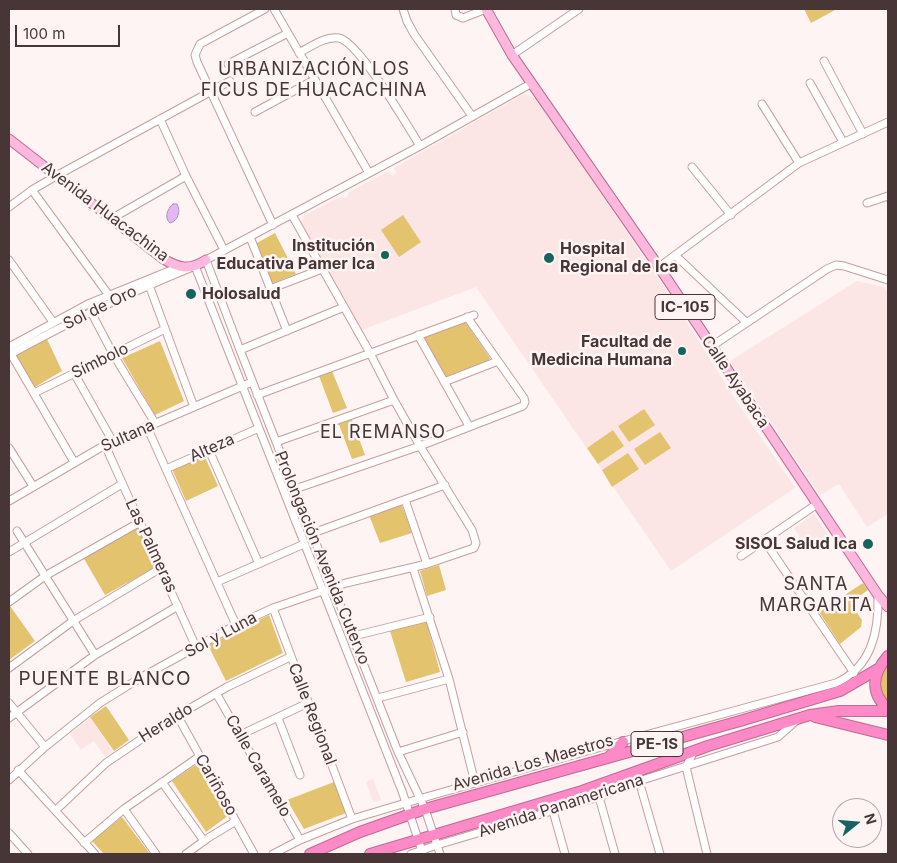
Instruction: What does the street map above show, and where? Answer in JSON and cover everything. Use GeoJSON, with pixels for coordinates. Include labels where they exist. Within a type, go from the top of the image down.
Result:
{"type":"FeatureCollection","features":[{"type":"Feature","properties":{"kind":"highway","name":"PE-1S"},"geometry":{"type":"LineString","coordinates":[[888,656],[878,669],[875,679],[877,694],[888,710]]}},
{"type":"Feature","properties":{"kind":"highway","name":"Avenida Los Maestros"},"geometry":{"type":"LineString","coordinates":[[310,854],[360,832],[425,809],[609,757],[798,699],[840,691],[878,669]]}},
{"type":"Feature","properties":{"kind":"highway","name":"PE-1S"},"geometry":{"type":"LineString","coordinates":[[370,854],[582,790],[694,751],[799,718],[831,711],[888,710]]}},
{"type":"Feature","properties":{"kind":"highway"},"geometry":{"type":"LineString","coordinates":[[799,718],[813,716],[888,735]]}},
{"type":"Feature","properties":{"kind":"highway"},"geometry":{"type":"LineString","coordinates":[[609,757],[623,742]]}},
{"type":"Feature","properties":{"kind":"main road","name":"Calle Ayabaca"},"geometry":{"type":"LineString","coordinates":[[486,9],[512,56],[659,267],[878,595],[888,605]]}},
{"type":"Feature","properties":{"kind":"main road","name":"Avenida Huacachina"},"geometry":{"type":"LineString","coordinates":[[9,139],[162,258],[179,267],[195,266],[206,260]]}},
{"type":"Feature","properties":{"kind":"street"},"geometry":{"type":"LineString","coordinates":[[265,9],[200,44],[195,55],[196,62],[273,225]]}},
{"type":"Feature","properties":{"kind":"street"},"geometry":{"type":"LineString","coordinates":[[274,9],[369,173]]}},
{"type":"Feature","properties":{"kind":"street"},"geometry":{"type":"LineString","coordinates":[[403,9],[414,34],[472,116]]}},
{"type":"Feature","properties":{"kind":"street"},"geometry":{"type":"LineString","coordinates":[[454,9],[456,15],[463,18],[486,9]]}},
{"type":"Feature","properties":{"kind":"street"},"geometry":{"type":"LineString","coordinates":[[512,56],[579,9]]}},
{"type":"Feature","properties":{"kind":"street"},"geometry":{"type":"LineString","coordinates":[[228,64],[288,33]]}},
{"type":"Feature","properties":{"kind":"street"},"geometry":{"type":"LineString","coordinates":[[299,53],[329,38],[340,38],[346,41],[369,67],[420,146]]}},
{"type":"Feature","properties":{"kind":"street"},"geometry":{"type":"LineString","coordinates":[[824,61],[862,134]]}},
{"type":"Feature","properties":{"kind":"street"},"geometry":{"type":"LineString","coordinates":[[255,112],[314,80]]}},
{"type":"Feature","properties":{"kind":"street"},"geometry":{"type":"LineString","coordinates":[[9,206],[56,176],[230,81]]}},
{"type":"Feature","properties":{"kind":"street"},"geometry":{"type":"LineString","coordinates":[[206,260],[420,146],[532,83]]}},
{"type":"Feature","properties":{"kind":"street"},"geometry":{"type":"LineString","coordinates":[[810,83],[843,142]]}},
{"type":"Feature","properties":{"kind":"street"},"geometry":{"type":"LineString","coordinates":[[762,104],[799,164]]}},
{"type":"Feature","properties":{"kind":"street"},"geometry":{"type":"LineString","coordinates":[[160,119],[186,176],[224,250]]}},
{"type":"Feature","properties":{"kind":"street"},"geometry":{"type":"LineString","coordinates":[[659,267],[799,164],[888,122]]}},
{"type":"Feature","properties":{"kind":"street"},"geometry":{"type":"LineString","coordinates":[[692,167],[731,215]]}},
{"type":"Feature","properties":{"kind":"street"},"geometry":{"type":"LineString","coordinates":[[111,218],[186,176]]}},
{"type":"Feature","properties":{"kind":"street"},"geometry":{"type":"LineString","coordinates":[[32,190],[108,294]]}},
{"type":"Feature","properties":{"kind":"street"},"geometry":{"type":"LineString","coordinates":[[867,203],[888,196]]}},
{"type":"Feature","properties":{"kind":"street"},"geometry":{"type":"LineString","coordinates":[[292,215],[370,352],[420,446],[445,485],[312,533]]}},
{"type":"Feature","properties":{"kind":"street"},"geometry":{"type":"LineString","coordinates":[[250,236],[287,331]]}},
{"type":"Feature","properties":{"kind":"street"},"geometry":{"type":"LineString","coordinates":[[675,255],[746,322]]}},
{"type":"Feature","properties":{"kind":"street"},"geometry":{"type":"LineString","coordinates":[[9,260],[53,322]]}},
{"type":"Feature","properties":{"kind":"street","name":"Prolongación Avenida Cutervo"},"geometry":{"type":"LineString","coordinates":[[206,260],[257,395],[354,636],[398,752],[425,809],[440,854]]}},
{"type":"Feature","properties":{"kind":"street"},"geometry":{"type":"LineString","coordinates":[[712,346],[827,269],[836,265],[888,280]]}},
{"type":"Feature","properties":{"kind":"street","name":"Prolongación Avenida Cutervo"},"geometry":{"type":"LineString","coordinates":[[195,266],[406,803],[422,852]]}},
{"type":"Feature","properties":{"kind":"street","name":"Sol de Oro"},"geometry":{"type":"LineString","coordinates":[[9,352],[149,285],[195,266]]}},
{"type":"Feature","properties":{"kind":"street"},"geometry":{"type":"LineString","coordinates":[[74,462],[9,352],[53,322],[108,294],[179,267]]}},
{"type":"Feature","properties":{"kind":"street"},"geometry":{"type":"LineString","coordinates":[[270,289],[322,269]]}},
{"type":"Feature","properties":{"kind":"street"},"geometry":{"type":"LineString","coordinates":[[149,285],[194,407]]}},
{"type":"Feature","properties":{"kind":"street"},"geometry":{"type":"LineString","coordinates":[[240,350],[344,308]]}},
{"type":"Feature","properties":{"kind":"street"},"geometry":{"type":"LineString","coordinates":[[91,312],[113,354],[155,423]]}},
{"type":"Feature","properties":{"kind":"street"},"geometry":{"type":"LineString","coordinates":[[257,395],[471,316],[498,361],[524,398],[524,404],[521,407],[420,446],[295,489]]}},
{"type":"Feature","properties":{"kind":"street","name":"Símbolo"},"geometry":{"type":"LineString","coordinates":[[34,393],[165,329]]}},
{"type":"Feature","properties":{"kind":"street"},"geometry":{"type":"LineString","coordinates":[[418,335],[469,426]]}},
{"type":"Feature","properties":{"kind":"street"},"geometry":{"type":"LineString","coordinates":[[444,382],[498,361]]}},
{"type":"Feature","properties":{"kind":"street"},"geometry":{"type":"LineString","coordinates":[[74,373],[114,442]]}},
{"type":"Feature","properties":{"kind":"street","name":"Sultana"},"geometry":{"type":"LineString","coordinates":[[9,501],[104,445],[252,382]]}},
{"type":"Feature","properties":{"kind":"street"},"geometry":{"type":"LineString","coordinates":[[276,442],[394,400]]}},
{"type":"Feature","properties":{"kind":"street"},"geometry":{"type":"LineString","coordinates":[[147,427],[236,625]]}},
{"type":"Feature","properties":{"kind":"street","name":"Alteza"},"geometry":{"type":"LineString","coordinates":[[166,469],[259,428]]}},
{"type":"Feature","properties":{"kind":"street","name":"Las Palmeras"},"geometry":{"type":"LineString","coordinates":[[104,445],[196,647]]}},
{"type":"Feature","properties":{"kind":"street"},"geometry":{"type":"LineString","coordinates":[[9,448],[33,486]]}},
{"type":"Feature","properties":{"kind":"street"},"geometry":{"type":"LineString","coordinates":[[209,450],[259,564]]}},
{"type":"Feature","properties":{"kind":"street"},"geometry":{"type":"LineString","coordinates":[[9,552],[122,484]]}},
{"type":"Feature","properties":{"kind":"street","name":"Sol y Luna"},"geometry":{"type":"LineString","coordinates":[[9,780],[45,747],[100,703],[236,625],[273,608],[334,587],[413,568],[474,548],[476,544],[475,538],[445,485]]}},
{"type":"Feature","properties":{"kind":"street"},"geometry":{"type":"LineString","coordinates":[[405,500],[427,564]]}},
{"type":"Feature","properties":{"kind":"street"},"geometry":{"type":"LineString","coordinates":[[741,556],[817,504]]}},
{"type":"Feature","properties":{"kind":"street"},"geometry":{"type":"LineString","coordinates":[[9,602],[45,576],[140,522]]}},
{"type":"Feature","properties":{"kind":"street"},"geometry":{"type":"LineString","coordinates":[[17,531],[95,655]]}},
{"type":"Feature","properties":{"kind":"street"},"geometry":{"type":"LineString","coordinates":[[764,540],[854,673]]}},
{"type":"Feature","properties":{"kind":"street"},"geometry":{"type":"LineString","coordinates":[[217,582],[304,544]]}},
{"type":"Feature","properties":{"kind":"street"},"geometry":{"type":"LineString","coordinates":[[9,668],[73,621],[161,568]]}},
{"type":"Feature","properties":{"kind":"street"},"geometry":{"type":"LineString","coordinates":[[413,568],[448,679],[475,783]]}},
{"type":"Feature","properties":{"kind":"street"},"geometry":{"type":"LineString","coordinates":[[273,854],[300,840],[352,819],[770,701],[798,699],[836,683],[854,673],[868,653],[878,617],[878,595]]}},
{"type":"Feature","properties":{"kind":"street"},"geometry":{"type":"LineString","coordinates":[[9,718],[95,655],[178,606]]}},
{"type":"Feature","properties":{"kind":"street","name":"Calle Regional"},"geometry":{"type":"LineString","coordinates":[[273,608],[352,819]]}},
{"type":"Feature","properties":{"kind":"street"},"geometry":{"type":"LineString","coordinates":[[354,636],[430,617]]}},
{"type":"Feature","properties":{"kind":"street","name":"Heraldo"},"geometry":{"type":"LineString","coordinates":[[56,810],[106,763],[177,715],[216,693],[290,657]]}},
{"type":"Feature","properties":{"kind":"street"},"geometry":{"type":"LineString","coordinates":[[378,698],[448,679]]}},
{"type":"Feature","properties":{"kind":"street","name":"Calle Caramelo"},"geometry":{"type":"LineString","coordinates":[[216,693],[300,840]]}},
{"type":"Feature","properties":{"kind":"street"},"geometry":{"type":"LineString","coordinates":[[9,702],[45,747]]}},
{"type":"Feature","properties":{"kind":"street"},"geometry":{"type":"LineString","coordinates":[[240,735],[308,703]]}},
{"type":"Feature","properties":{"kind":"street","name":"Cariñoso"},"geometry":{"type":"LineString","coordinates":[[177,715],[254,854]]}},
{"type":"Feature","properties":{"kind":"street"},"geometry":{"type":"LineString","coordinates":[[278,718],[300,775]]}},
{"type":"Feature","properties":{"kind":"street","name":"Avenida Panamericana"},"geometry":{"type":"LineString","coordinates":[[411,854],[599,797],[639,781],[778,737],[799,718]]}},
{"type":"Feature","properties":{"kind":"street"},"geometry":{"type":"LineString","coordinates":[[398,752],[463,732]]}},
{"type":"Feature","properties":{"kind":"street"},"geometry":{"type":"LineString","coordinates":[[694,751],[686,767],[707,854]]}},
{"type":"Feature","properties":{"kind":"street"},"geometry":{"type":"LineString","coordinates":[[84,843],[124,809],[200,756]]}},
{"type":"Feature","properties":{"kind":"street"},"geometry":{"type":"LineString","coordinates":[[18,770],[95,854]]}},
{"type":"Feature","properties":{"kind":"street"},"geometry":{"type":"LineString","coordinates":[[639,781],[660,854]]}},
{"type":"Feature","properties":{"kind":"street"},"geometry":{"type":"LineString","coordinates":[[162,782],[204,841]]}},
{"type":"Feature","properties":{"kind":"street"},"geometry":{"type":"LineString","coordinates":[[599,797],[615,854]]}},
{"type":"Feature","properties":{"kind":"street"},"geometry":{"type":"LineString","coordinates":[[124,809],[156,854]]}},
{"type":"Feature","properties":{"kind":"street"},"geometry":{"type":"LineString","coordinates":[[553,811],[565,854]]}},
{"type":"Feature","properties":{"kind":"street"},"geometry":{"type":"LineString","coordinates":[[186,854],[236,821]]}},
{"type":"Feature","properties":{"kind":"street"},"geometry":{"type":"LineString","coordinates":[[9,833],[28,854]]}},
{"type":"Feature","properties":{"kind":"shaded area"},"geometry":{"type":"Polygon","coordinates":[[[804,9],[837,9],[811,23],[804,9]]]}},
{"type":"Feature","properties":{"kind":"shaded area"},"geometry":{"type":"Polygon","coordinates":[[[526,94],[538,100],[679,310],[737,402],[795,488],[671,571],[476,287],[359,331],[298,222],[304,219],[303,216],[340,197],[348,196],[349,192],[389,171],[392,176],[396,173],[394,168],[526,94]]]}},
{"type":"Feature","properties":{"kind":"shaded area"},"geometry":{"type":"Polygon","coordinates":[[[173,204],[177,204],[179,213],[177,218],[170,223],[167,219],[167,214],[173,204]]]}},
{"type":"Feature","properties":{"kind":"shaded area"},"geometry":{"type":"Polygon","coordinates":[[[403,215],[421,242],[399,257],[381,230],[403,215]]]}},
{"type":"Feature","properties":{"kind":"shaded area"},"geometry":{"type":"Polygon","coordinates":[[[275,233],[296,274],[271,284],[255,244],[275,233]]]}},
{"type":"Feature","properties":{"kind":"shaded area"},"geometry":{"type":"Polygon","coordinates":[[[857,281],[884,287],[888,293],[888,514],[867,527],[839,484],[820,495],[730,361],[857,281]]]}},
{"type":"Feature","properties":{"kind":"shaded area"},"geometry":{"type":"Polygon","coordinates":[[[464,320],[490,358],[445,377],[423,335],[464,320]]]}},
{"type":"Feature","properties":{"kind":"shaded area"},"geometry":{"type":"Polygon","coordinates":[[[47,339],[62,371],[35,387],[16,356],[47,339]]]}},
{"type":"Feature","properties":{"kind":"shaded area"},"geometry":{"type":"Polygon","coordinates":[[[160,341],[184,401],[155,415],[122,358],[160,341]]]}},
{"type":"Feature","properties":{"kind":"shaded area"},"geometry":{"type":"Polygon","coordinates":[[[332,371],[347,408],[333,413],[319,376],[332,371]]]}},
{"type":"Feature","properties":{"kind":"shaded area"},"geometry":{"type":"Polygon","coordinates":[[[644,409],[655,425],[629,442],[618,426],[644,409]]]}},
{"type":"Feature","properties":{"kind":"shaded area"},"geometry":{"type":"Polygon","coordinates":[[[351,417],[365,455],[352,459],[338,422],[351,417]]]}},
{"type":"Feature","properties":{"kind":"shaded area"},"geometry":{"type":"Polygon","coordinates":[[[613,430],[624,446],[598,464],[587,448],[613,430]]]}},
{"type":"Feature","properties":{"kind":"shaded area"},"geometry":{"type":"Polygon","coordinates":[[[660,432],[671,448],[645,465],[634,449],[660,432]]]}},
{"type":"Feature","properties":{"kind":"shaded area"},"geometry":{"type":"Polygon","coordinates":[[[628,453],[639,469],[612,487],[602,470],[628,453]]]}},
{"type":"Feature","properties":{"kind":"shaded area"},"geometry":{"type":"Polygon","coordinates":[[[204,455],[218,486],[186,501],[172,469],[204,455]]]}},
{"type":"Feature","properties":{"kind":"shaded area"},"geometry":{"type":"Polygon","coordinates":[[[401,503],[412,533],[380,543],[369,515],[401,503]]]}},
{"type":"Feature","properties":{"kind":"shaded area"},"geometry":{"type":"Polygon","coordinates":[[[814,514],[829,536],[809,550],[794,528],[814,514]]]}},
{"type":"Feature","properties":{"kind":"shaded area"},"geometry":{"type":"Polygon","coordinates":[[[137,526],[156,567],[105,595],[83,557],[137,526]]]}},
{"type":"Feature","properties":{"kind":"shaded area"},"geometry":{"type":"Polygon","coordinates":[[[439,565],[446,590],[427,596],[420,571],[439,565]]]}},
{"type":"Feature","properties":{"kind":"shaded area","name":"SANTA MARGARITA"},"geometry":{"type":"Polygon","coordinates":[[[863,583],[868,590],[850,603],[862,620],[861,627],[840,644],[819,612],[863,583]]]}},
{"type":"Feature","properties":{"kind":"shaded area"},"geometry":{"type":"Polygon","coordinates":[[[9,607],[35,641],[9,660],[9,607]]]}},
{"type":"Feature","properties":{"kind":"shaded area"},"geometry":{"type":"Polygon","coordinates":[[[269,615],[283,653],[226,681],[208,645],[269,615]]]}},
{"type":"Feature","properties":{"kind":"shaded area"},"geometry":{"type":"Polygon","coordinates":[[[426,620],[440,672],[406,682],[390,631],[426,620]]]}},
{"type":"Feature","properties":{"kind":"shaded area"},"geometry":{"type":"Polygon","coordinates":[[[888,661],[888,708],[876,684],[888,661]]]}},
{"type":"Feature","properties":{"kind":"shaded area"},"geometry":{"type":"Polygon","coordinates":[[[106,706],[129,740],[114,751],[90,717],[106,706]]]}},
{"type":"Feature","properties":{"kind":"shaded area"},"geometry":{"type":"Polygon","coordinates":[[[90,718],[113,751],[105,757],[94,741],[81,750],[70,734],[90,718]]]}},
{"type":"Feature","properties":{"kind":"shaded area"},"geometry":{"type":"Polygon","coordinates":[[[200,762],[229,815],[206,832],[172,781],[200,762]]]}},
{"type":"Feature","properties":{"kind":"shaded area"},"geometry":{"type":"Polygon","coordinates":[[[373,779],[381,800],[373,802],[366,782],[373,779]]]}},
{"type":"Feature","properties":{"kind":"shaded area"},"geometry":{"type":"Polygon","coordinates":[[[334,782],[346,813],[304,829],[287,800],[334,782]]]}},
{"type":"Feature","properties":{"kind":"shaded area"},"geometry":{"type":"Polygon","coordinates":[[[122,817],[150,854],[104,854],[92,841],[122,817]]]}},
{"type":"Feature","properties":{"kind":"place","name":"Institución Educativa Pamer Ica"},"geometry":{"type":"Point","coordinates":[385,255]}},
{"type":"Feature","properties":{"kind":"place","name":"Hospital Regional de Ica"},"geometry":{"type":"Point","coordinates":[549,258]}},
{"type":"Feature","properties":{"kind":"place","name":"Holosalud"},"geometry":{"type":"Point","coordinates":[191,294]}},
{"type":"Feature","properties":{"kind":"place","name":"Facultad de Medicina Humana"},"geometry":{"type":"Point","coordinates":[682,351]}},
{"type":"Feature","properties":{"kind":"place","name":"SISOL Salud Ica"},"geometry":{"type":"Point","coordinates":[868,544]}},
{"type":"Feature","properties":{"kind":"district","name":"URBANIZACIÓN LOS FICUS DE HUACACHINA"},"geometry":{"type":"Point","coordinates":[314,80]}},
{"type":"Feature","properties":{"kind":"district","name":"EL REMANSO"},"geometry":{"type":"Point","coordinates":[383,433]}},
{"type":"Feature","properties":{"kind":"district","name":"SANTA MARGARITA"},"geometry":{"type":"Point","coordinates":[816,595]}},
{"type":"Feature","properties":{"kind":"district","name":"PUENTE BLANCO"},"geometry":{"type":"Point","coordinates":[105,679]}}]}
